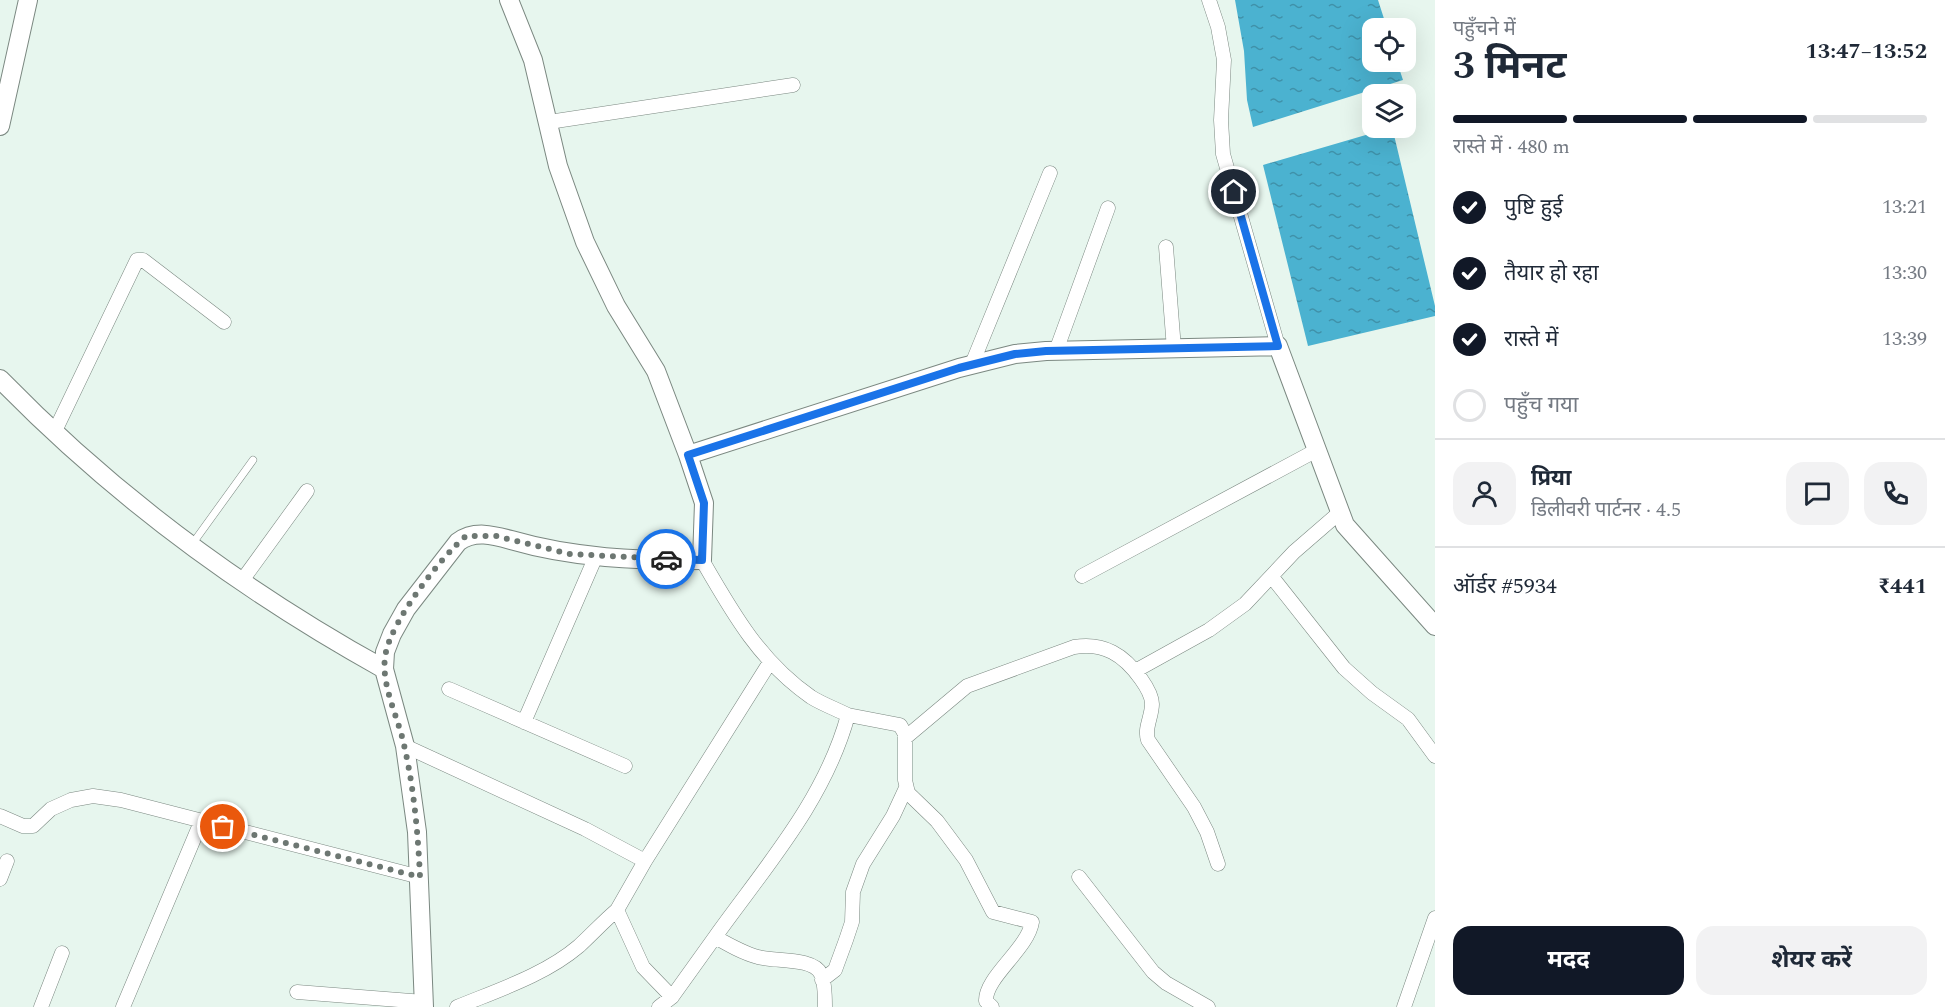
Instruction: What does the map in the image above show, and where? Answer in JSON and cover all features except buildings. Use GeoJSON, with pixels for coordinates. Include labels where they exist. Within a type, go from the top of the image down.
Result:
{"type":"FeatureCollection","features":[{"type":"Feature","properties":{"kind":"street"},"geometry":{"type":"LineString","coordinates":[[0,126],[28,0]]}},
{"type":"Feature","properties":{"kind":"street"},"geometry":{"type":"LineString","coordinates":[[509,0],[533,60],[558,166],[585,242],[616,306],[656,371],[688,455],[704,503],[702,560],[743,631],[770,662],[812,697],[849,715],[868,720],[896,722],[903,728],[906,788],[893,816],[863,864],[853,892],[852,922],[846,940],[835,969],[822,980]]}},
{"type":"Feature","properties":{"kind":"street"},"geometry":{"type":"LineString","coordinates":[[1209,0],[1223,52],[1221,120],[1223,154],[1278,346],[1339,513],[1356,541],[1435,626]]}},
{"type":"Feature","properties":{"kind":"street"},"geometry":{"type":"LineString","coordinates":[[549,122],[793,86]]}},
{"type":"Feature","properties":{"kind":"street"},"geometry":{"type":"LineString","coordinates":[[972,364],[1050,173]]}},
{"type":"Feature","properties":{"kind":"street"},"geometry":{"type":"LineString","coordinates":[[1056,351],[1108,208]]}},
{"type":"Feature","properties":{"kind":"street"},"geometry":{"type":"LineString","coordinates":[[1166,247],[1174,349]]}},
{"type":"Feature","properties":{"kind":"street"},"geometry":{"type":"LineString","coordinates":[[54,433],[137,260],[143,260],[224,322]]}},
{"type":"Feature","properties":{"kind":"street"},"geometry":{"type":"LineString","coordinates":[[688,455],[888,388],[1015,354],[1278,346]]}},
{"type":"Feature","properties":{"kind":"street"},"geometry":{"type":"LineString","coordinates":[[0,379],[54,433],[191,546],[297,620],[384,669]]}},
{"type":"Feature","properties":{"kind":"street"},"geometry":{"type":"LineString","coordinates":[[1082,576],[1317,450]]}},
{"type":"Feature","properties":{"kind":"street"},"geometry":{"type":"LineString","coordinates":[[241,582],[306,491]]}},
{"type":"Feature","properties":{"kind":"street"},"geometry":{"type":"LineString","coordinates":[[1135,671],[1209,630],[1245,604],[1309,537],[1339,513]]}},
{"type":"Feature","properties":{"kind":"street"},"geometry":{"type":"LineString","coordinates":[[297,992],[424,1005],[417,832],[405,746],[384,669],[386,652],[392,634],[406,609],[466,536],[496,536],[537,548],[596,556],[702,560]]}},
{"type":"Feature","properties":{"kind":"street"},"geometry":{"type":"LineString","coordinates":[[524,722],[596,556]]}},
{"type":"Feature","properties":{"kind":"street"},"geometry":{"type":"LineString","coordinates":[[1272,577],[1320,641],[1344,668],[1372,693],[1408,719],[1435,756]]}},
{"type":"Feature","properties":{"kind":"street"},"geometry":{"type":"LineString","coordinates":[[905,738],[967,686],[1074,647],[1087,645],[1105,648],[1117,654],[1135,671],[1151,697],[1151,715],[1146,735],[1148,740],[1194,807],[1207,832],[1218,864]]}},
{"type":"Feature","properties":{"kind":"street"},"geometry":{"type":"LineString","coordinates":[[457,1007],[515,983],[552,964],[578,947],[616,910],[770,662]]}},
{"type":"Feature","properties":{"kind":"street"},"geometry":{"type":"LineString","coordinates":[[449,689],[625,766]]}},
{"type":"Feature","properties":{"kind":"street"},"geometry":{"type":"LineString","coordinates":[[659,1007],[672,997],[788,837],[824,780],[840,746],[849,715]]}},
{"type":"Feature","properties":{"kind":"street"},"geometry":{"type":"LineString","coordinates":[[405,746],[585,829],[645,861]]}},
{"type":"Feature","properties":{"kind":"street"},"geometry":{"type":"LineString","coordinates":[[906,788],[966,860],[993,912],[1032,922],[1007,967],[989,988],[986,1001],[992,1007]]}},
{"type":"Feature","properties":{"kind":"street"},"geometry":{"type":"LineString","coordinates":[[0,816],[23,826],[33,826],[57,805],[93,796],[121,800],[420,877]]}},
{"type":"Feature","properties":{"kind":"street"},"geometry":{"type":"LineString","coordinates":[[123,1007],[201,822]]}},
{"type":"Feature","properties":{"kind":"street"},"geometry":{"type":"LineString","coordinates":[[0,879],[7,861]]}},
{"type":"Feature","properties":{"kind":"street"},"geometry":{"type":"LineString","coordinates":[[1079,877],[1154,972],[1166,983],[1208,1007]]}},
{"type":"Feature","properties":{"kind":"street"},"geometry":{"type":"LineString","coordinates":[[616,910],[643,967],[672,997]]}},
{"type":"Feature","properties":{"kind":"street"},"geometry":{"type":"LineString","coordinates":[[1404,1007],[1435,918]]}},
{"type":"Feature","properties":{"kind":"street"},"geometry":{"type":"LineString","coordinates":[[715,937],[742,952],[760,958],[808,964],[821,973],[825,1007]]}},
{"type":"Feature","properties":{"kind":"street"},"geometry":{"type":"LineString","coordinates":[[41,1007],[62,953]]}},
{"type":"Feature","properties":{"kind":"lane"},"geometry":{"type":"LineString","coordinates":[[191,546],[253,460]]}},
{"type":"Feature","properties":{"kind":"water"},"geometry":{"type":"Polygon","coordinates":[[[1235,0],[1378,0],[1384,18],[1362,18],[1362,72],[1400,72],[1403,80],[1390,84],[1362,84],[1362,93],[1253,127],[1247,100],[1244,51],[1235,0]]]}},
{"type":"Feature","properties":{"kind":"water"},"geometry":{"type":"Polygon","coordinates":[[[1362,136],[1362,138],[1395,138],[1435,306],[1435,316],[1308,346],[1263,165],[1362,136]]]}},
{"type":"Feature","properties":{"kind":"way so far"},"geometry":{"type":"LineString","coordinates":[[223,827],[420,877],[417,832],[405,746],[384,669],[386,652],[392,634],[416,594],[466,536],[496,536],[537,548],[570,554],[628,559],[666,559]]}},
{"type":"Feature","properties":{"kind":"route"},"geometry":{"type":"LineString","coordinates":[[666,559],[702,560],[704,503],[688,455],[888,388],[1015,354],[1046,351],[1278,346],[1234,192]]}}]}
